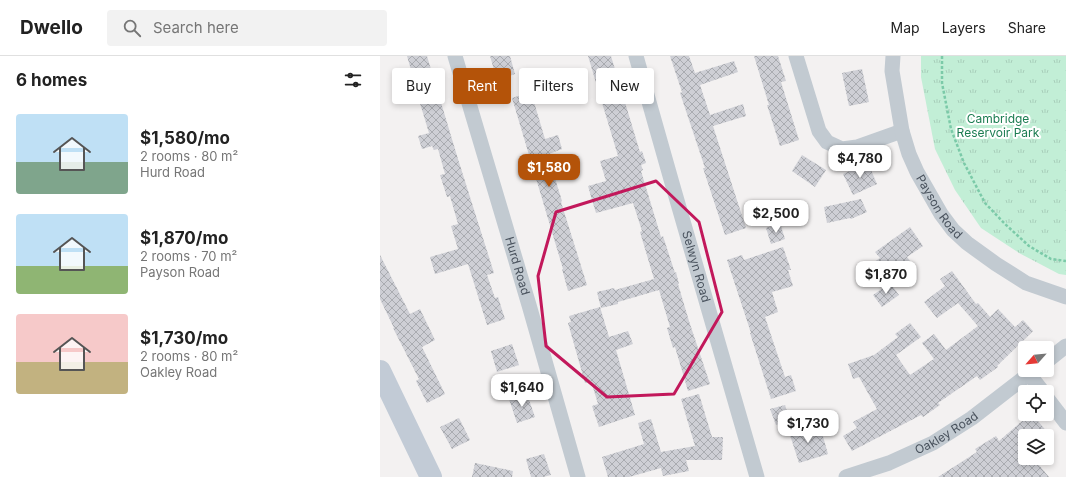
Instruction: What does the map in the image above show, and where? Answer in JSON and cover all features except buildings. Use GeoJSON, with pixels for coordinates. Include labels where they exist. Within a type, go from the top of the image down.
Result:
{"type":"FeatureCollection","features":[{"type":"Feature","properties":{"kind":"street","name":"Hurd Road"},"geometry":{"type":"LineString","coordinates":[[456,56],[578,477]]}},
{"type":"Feature","properties":{"kind":"street","name":"Selwyn Road"},"geometry":{"type":"LineString","coordinates":[[636,56],[758,477]]}},
{"type":"Feature","properties":{"kind":"street"},"geometry":{"type":"LineString","coordinates":[[796,56],[819,132],[828,142],[842,149],[857,147],[902,131]]}},
{"type":"Feature","properties":{"kind":"street","name":"Payson Road"},"geometry":{"type":"LineString","coordinates":[[893,56],[892,70],[902,131],[909,154],[917,172],[941,214],[967,243],[1026,284],[1066,297]]}},
{"type":"Feature","properties":{"kind":"street"},"geometry":{"type":"LineString","coordinates":[[1054,355],[1066,346]]}},
{"type":"Feature","properties":{"kind":"street"},"geometry":{"type":"LineString","coordinates":[[380,371],[431,477]]}},
{"type":"Feature","properties":{"kind":"street","name":"Oakley Road"},"geometry":{"type":"LineString","coordinates":[[846,477],[888,464],[933,443],[972,418],[1025,377]]}},
{"type":"Feature","properties":{"kind":"street"},"geometry":{"type":"LineString","coordinates":[[1054,407],[1066,423]]}},
{"type":"Feature","properties":{"kind":"path"},"geometry":{"type":"LineString","coordinates":[[942,56],[942,83],[952,129],[964,163],[985,203],[1029,246],[1052,259],[1066,261]]}},
{"type":"Feature","properties":{"kind":"highlighted area"},"geometry":{"type":"Polygon","coordinates":[[[656,181],[699,222],[722,312],[674,394],[607,397],[546,346],[538,276],[556,212],[656,181]]]}},
{"type":"Feature","properties":{"kind":"green space","name":"Cambridge Reservoir Park"},"geometry":{"type":"Polygon","coordinates":[[[921,56],[1066,56],[1066,275],[1059,274],[1019,253],[981,228],[955,190],[935,149],[921,77],[921,56]]]}}]}
